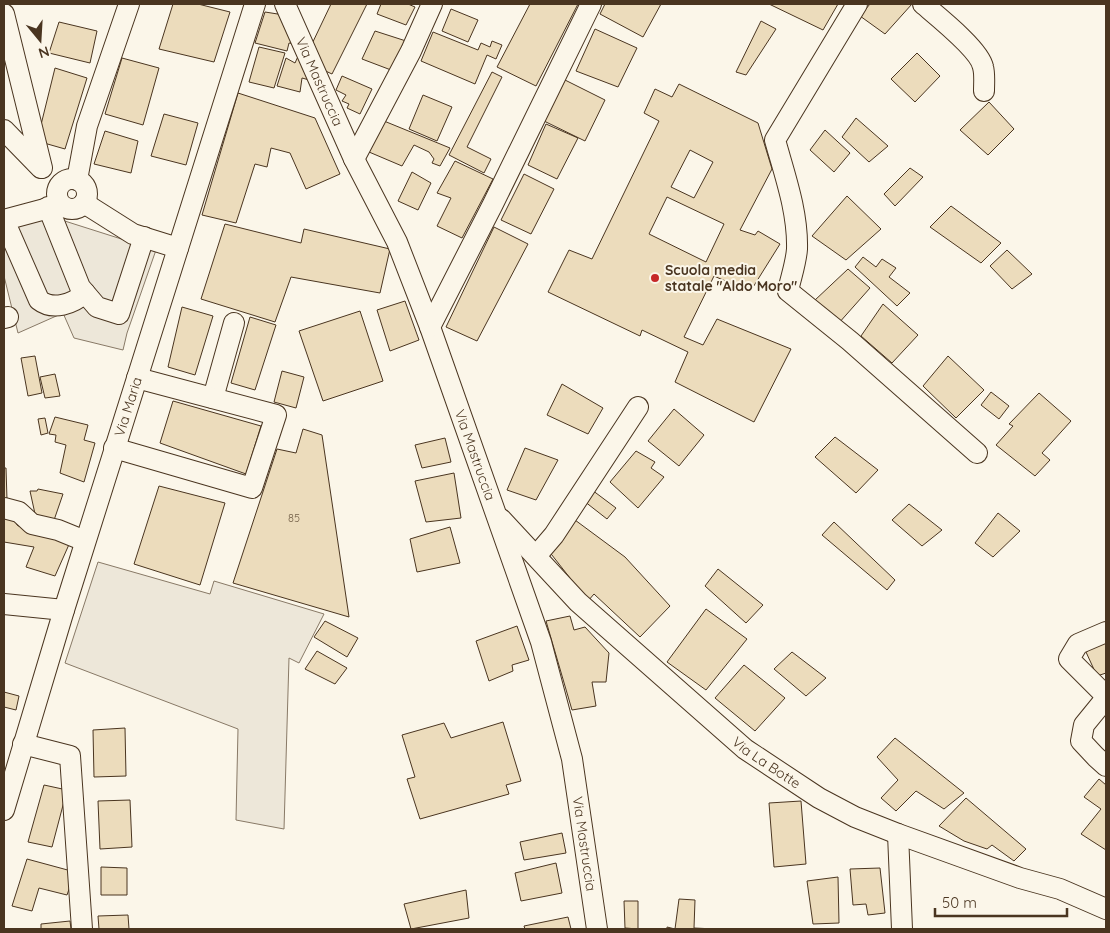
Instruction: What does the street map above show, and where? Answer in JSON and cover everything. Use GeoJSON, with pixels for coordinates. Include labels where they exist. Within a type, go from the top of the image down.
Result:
{"type":"FeatureCollection","features":[{"type":"Feature","properties":{"kind":"street"},"geometry":{"type":"LineString","coordinates":[[77,180],[87,126],[129,4]]}},
{"type":"Feature","properties":{"kind":"street","name":"Via Maria"},"geometry":{"type":"LineString","coordinates":[[4,810],[85,541],[255,4]]}},
{"type":"Feature","properties":{"kind":"street","name":"Via Mastruccia"},"geometry":{"type":"LineString","coordinates":[[285,4],[354,159],[397,242],[430,327],[541,642],[572,760],[597,929]]}},
{"type":"Feature","properties":{"kind":"street"},"geometry":{"type":"LineString","coordinates":[[354,159],[412,52],[432,4]]}},
{"type":"Feature","properties":{"kind":"street"},"geometry":{"type":"LineString","coordinates":[[430,327],[493,204],[591,4]]}},
{"type":"Feature","properties":{"kind":"street"},"geometry":{"type":"LineString","coordinates":[[857,4],[775,140],[794,210],[796,229],[797,251],[788,291],[850,341],[977,452]]}},
{"type":"Feature","properties":{"kind":"street"},"geometry":{"type":"LineString","coordinates":[[923,4],[976,53],[983,66],[984,91]]}},
{"type":"Feature","properties":{"kind":"street"},"geometry":{"type":"LineString","coordinates":[[4,14],[42,168],[55,201],[80,287],[97,307],[119,314],[144,237]]}},
{"type":"Feature","properties":{"kind":"street"},"geometry":{"type":"LineString","coordinates":[[4,130],[42,168]]}},
{"type":"Feature","properties":{"kind":"street"},"geometry":{"type":"LineString","coordinates":[[55,201],[58,186],[66,180],[77,180],[86,189],[87,194],[84,203],[76,208],[71,208],[55,201],[4,220],[39,300],[44,305],[65,305],[77,300],[85,293]]}},
{"type":"Feature","properties":{"kind":"street"},"geometry":{"type":"LineString","coordinates":[[84,203],[132,234],[178,248]]}},
{"type":"Feature","properties":{"kind":"street"},"geometry":{"type":"LineString","coordinates":[[213,398],[234,323]]}},
{"type":"Feature","properties":{"kind":"street"},"geometry":{"type":"LineString","coordinates":[[114,448],[252,488],[276,415],[136,378]]}},
{"type":"Feature","properties":{"kind":"street"},"geometry":{"type":"LineString","coordinates":[[536,556],[554,535],[638,407]]}},
{"type":"Feature","properties":{"kind":"street"},"geometry":{"type":"LineString","coordinates":[[4,508],[19,512],[32,524],[58,530],[85,541]]}},
{"type":"Feature","properties":{"kind":"street","name":"Via La Botte"},"geometry":{"type":"LineString","coordinates":[[495,512],[578,602],[745,749],[819,798],[855,817],[898,834],[1020,878],[1060,889],[1106,909]]}},
{"type":"Feature","properties":{"kind":"street"},"geometry":{"type":"LineString","coordinates":[[4,604],[64,610]]}},
{"type":"Feature","properties":{"kind":"street"},"geometry":{"type":"LineString","coordinates":[[1106,632],[1078,644],[1068,659],[1106,697],[1084,725],[1081,740],[1106,766]]}},
{"type":"Feature","properties":{"kind":"street"},"geometry":{"type":"LineString","coordinates":[[23,744],[70,756],[82,929]]}},
{"type":"Feature","properties":{"kind":"street"},"geometry":{"type":"LineString","coordinates":[[898,834],[902,929]]}},
{"type":"Feature","properties":{"kind":"shaded area"},"geometry":{"type":"Polygon","coordinates":[[[49,216],[156,250],[127,333],[123,350],[74,338],[63,313],[18,333],[4,276],[4,230],[49,216]]]}},
{"type":"Feature","properties":{"kind":"shaded area"},"geometry":{"type":"Polygon","coordinates":[[[98,562],[210,594],[214,581],[324,614],[299,663],[289,658],[284,829],[236,820],[238,729],[65,663],[98,562]]]}},
{"type":"Feature","properties":{"kind":"building"},"geometry":{"type":"Polygon","coordinates":[[[173,4],[198,4],[230,12],[214,62],[159,49],[173,4]]]}},
{"type":"Feature","properties":{"kind":"building"},"geometry":{"type":"Polygon","coordinates":[[[331,4],[367,4],[332,74],[319,68],[310,48],[331,4]]]}},
{"type":"Feature","properties":{"kind":"building"},"geometry":{"type":"Polygon","coordinates":[[[381,4],[408,4],[415,7],[406,25],[377,14],[381,4]]]}},
{"type":"Feature","properties":{"kind":"building"},"geometry":{"type":"Polygon","coordinates":[[[530,4],[578,4],[536,86],[497,67],[530,4]]]}},
{"type":"Feature","properties":{"kind":"building"},"geometry":{"type":"Polygon","coordinates":[[[605,4],[661,4],[643,37],[600,14],[605,4]]]}},
{"type":"Feature","properties":{"kind":"building"},"geometry":{"type":"Polygon","coordinates":[[[769,4],[838,4],[823,30],[769,4]]]}},
{"type":"Feature","properties":{"kind":"building"},"geometry":{"type":"Polygon","coordinates":[[[870,4],[912,4],[885,34],[860,16],[870,4]]]}},
{"type":"Feature","properties":{"kind":"building"},"geometry":{"type":"Polygon","coordinates":[[[451,9],[478,20],[468,42],[442,31],[451,9]]]}},
{"type":"Feature","properties":{"kind":"building"},"geometry":{"type":"Polygon","coordinates":[[[265,12],[284,15],[296,44],[289,43],[287,51],[255,43],[265,12]]]}},
{"type":"Feature","properties":{"kind":"building"},"geometry":{"type":"Polygon","coordinates":[[[761,21],[776,29],[746,75],[736,72],[761,21]]]}},
{"type":"Feature","properties":{"kind":"building"},"geometry":{"type":"Polygon","coordinates":[[[59,22],[97,31],[90,63],[49,53],[59,22]]]}},
{"type":"Feature","properties":{"kind":"building"},"geometry":{"type":"Polygon","coordinates":[[[595,29],[637,48],[618,87],[576,71],[595,29]]]}},
{"type":"Feature","properties":{"kind":"building"},"geometry":{"type":"Polygon","coordinates":[[[375,31],[406,41],[391,70],[362,59],[375,31]]]}},
{"type":"Feature","properties":{"kind":"building"},"geometry":{"type":"Polygon","coordinates":[[[433,32],[478,50],[481,43],[490,47],[492,41],[502,45],[496,59],[487,55],[475,84],[421,61],[433,32]]]}},
{"type":"Feature","properties":{"kind":"building"},"geometry":{"type":"Polygon","coordinates":[[[259,47],[285,53],[274,88],[249,82],[259,47]]]}},
{"type":"Feature","properties":{"kind":"building"},"geometry":{"type":"Polygon","coordinates":[[[300,52],[313,81],[302,78],[300,92],[277,86],[286,58],[295,63],[300,52]]]}},
{"type":"Feature","properties":{"kind":"building"},"geometry":{"type":"Polygon","coordinates":[[[917,53],[940,76],[915,102],[891,79],[917,53]]]}},
{"type":"Feature","properties":{"kind":"building"},"geometry":{"type":"Polygon","coordinates":[[[122,58],[159,68],[143,125],[105,114],[122,58]]]}},
{"type":"Feature","properties":{"kind":"building"},"geometry":{"type":"Polygon","coordinates":[[[55,68],[87,78],[65,149],[37,141],[55,68]]]}},
{"type":"Feature","properties":{"kind":"building"},"geometry":{"type":"Polygon","coordinates":[[[492,72],[502,77],[467,147],[491,159],[484,173],[449,155],[492,72]]]}},
{"type":"Feature","properties":{"kind":"building"},"geometry":{"type":"Polygon","coordinates":[[[342,76],[372,89],[360,114],[347,108],[349,104],[342,101],[346,95],[336,90],[342,76]]]}},
{"type":"Feature","properties":{"kind":"building"},"geometry":{"type":"Polygon","coordinates":[[[565,80],[605,100],[585,141],[544,121],[565,80]]]}},
{"type":"Feature","properties":{"kind":"building"},"geometry":{"type":"Polygon","coordinates":[[[679,84],[758,123],[772,169],[740,230],[755,235],[758,231],[780,244],[750,292],[714,276],[684,337],[703,345],[717,319],[791,349],[754,422],[675,382],[688,352],[642,330],[640,336],[548,292],[569,250],[592,259],[659,121],[644,113],[655,89],[672,97],[679,84]],[[690,150],[671,187],[694,198],[713,162],[690,150]],[[667,197],[649,234],[706,262],[724,224],[667,197]]]}},
{"type":"Feature","properties":{"kind":"building"},"geometry":{"type":"Polygon","coordinates":[[[238,93],[315,118],[340,174],[306,189],[290,153],[271,148],[267,167],[255,164],[236,223],[202,215],[238,93]]]}},
{"type":"Feature","properties":{"kind":"building"},"geometry":{"type":"Polygon","coordinates":[[[423,95],[452,107],[437,141],[409,129],[423,95]]]}},
{"type":"Feature","properties":{"kind":"building"},"geometry":{"type":"Polygon","coordinates":[[[989,102],[1014,129],[988,155],[960,130],[989,102]]]}},
{"type":"Feature","properties":{"kind":"building"},"geometry":{"type":"Polygon","coordinates":[[[164,114],[198,123],[186,165],[151,156],[164,114]]]}},
{"type":"Feature","properties":{"kind":"building"},"geometry":{"type":"Polygon","coordinates":[[[856,118],[888,146],[869,162],[842,137],[856,118]]]}},
{"type":"Feature","properties":{"kind":"building"},"geometry":{"type":"Polygon","coordinates":[[[384,121],[450,148],[440,166],[432,163],[434,159],[429,152],[414,145],[402,166],[369,152],[384,121]]]}},
{"type":"Feature","properties":{"kind":"building"},"geometry":{"type":"Polygon","coordinates":[[[546,124],[578,138],[557,179],[528,165],[546,124]]]}},
{"type":"Feature","properties":{"kind":"building"},"geometry":{"type":"Polygon","coordinates":[[[825,130],[850,153],[834,172],[810,150],[825,130]]]}},
{"type":"Feature","properties":{"kind":"building"},"geometry":{"type":"Polygon","coordinates":[[[105,131],[138,141],[131,173],[94,164],[105,131]]]}},
{"type":"Feature","properties":{"kind":"building"},"geometry":{"type":"Polygon","coordinates":[[[455,161],[493,179],[462,238],[437,226],[451,198],[437,193],[455,161]]]}},
{"type":"Feature","properties":{"kind":"building"},"geometry":{"type":"Polygon","coordinates":[[[910,168],[923,177],[895,206],[884,194],[910,168]]]}},
{"type":"Feature","properties":{"kind":"building"},"geometry":{"type":"Polygon","coordinates":[[[412,172],[431,183],[418,210],[398,201],[412,172]]]}},
{"type":"Feature","properties":{"kind":"building"},"geometry":{"type":"Polygon","coordinates":[[[524,174],[554,189],[531,234],[501,220],[524,174]]]}},
{"type":"Feature","properties":{"kind":"building"},"geometry":{"type":"Polygon","coordinates":[[[847,196],[881,229],[846,260],[812,236],[847,196]]]}},
{"type":"Feature","properties":{"kind":"building"},"geometry":{"type":"Polygon","coordinates":[[[951,206],[1001,243],[981,263],[930,227],[951,206]]]}},
{"type":"Feature","properties":{"kind":"building"},"geometry":{"type":"Polygon","coordinates":[[[225,224],[301,243],[304,229],[390,249],[380,293],[291,277],[275,322],[201,299],[225,224]]]}},
{"type":"Feature","properties":{"kind":"building"},"geometry":{"type":"Polygon","coordinates":[[[494,227],[528,244],[477,341],[446,327],[494,227]]]}},
{"type":"Feature","properties":{"kind":"building"},"geometry":{"type":"Polygon","coordinates":[[[1007,250],[1032,274],[1012,289],[990,266],[1007,250]]]}},
{"type":"Feature","properties":{"kind":"building"},"geometry":{"type":"Polygon","coordinates":[[[863,257],[876,267],[882,259],[896,268],[889,277],[910,293],[897,306],[855,267],[863,257]]]}},
{"type":"Feature","properties":{"kind":"building"},"geometry":{"type":"Polygon","coordinates":[[[848,269],[870,288],[838,324],[814,301],[848,269]]]}},
{"type":"Feature","properties":{"kind":"building"},"geometry":{"type":"Polygon","coordinates":[[[405,301],[419,340],[390,351],[377,310],[405,301]]]}},
{"type":"Feature","properties":{"kind":"building"},"geometry":{"type":"Polygon","coordinates":[[[883,304],[918,335],[892,363],[861,336],[883,304]]]}},
{"type":"Feature","properties":{"kind":"building"},"geometry":{"type":"Polygon","coordinates":[[[182,307],[213,316],[195,375],[168,367],[182,307]]]}},
{"type":"Feature","properties":{"kind":"building"},"geometry":{"type":"Polygon","coordinates":[[[360,311],[383,381],[323,401],[299,331],[360,311]]]}},
{"type":"Feature","properties":{"kind":"building"},"geometry":{"type":"Polygon","coordinates":[[[250,317],[276,325],[255,390],[231,383],[250,317]]]}},
{"type":"Feature","properties":{"kind":"building"},"geometry":{"type":"Polygon","coordinates":[[[35,356],[42,393],[28,396],[21,358],[35,356]]]}},
{"type":"Feature","properties":{"kind":"building"},"geometry":{"type":"Polygon","coordinates":[[[948,356],[984,390],[956,418],[923,386],[948,356]]]}},
{"type":"Feature","properties":{"kind":"building"},"geometry":{"type":"Polygon","coordinates":[[[282,371],[304,377],[296,408],[274,402],[282,371]]]}},
{"type":"Feature","properties":{"kind":"building"},"geometry":{"type":"Polygon","coordinates":[[[55,374],[60,396],[45,398],[40,377],[55,374]]]}},
{"type":"Feature","properties":{"kind":"building"},"geometry":{"type":"Polygon","coordinates":[[[562,384],[603,408],[588,434],[547,415],[562,384]]]}},
{"type":"Feature","properties":{"kind":"building"},"geometry":{"type":"Polygon","coordinates":[[[991,392],[1009,406],[999,419],[981,405],[991,392]]]}},
{"type":"Feature","properties":{"kind":"building"},"geometry":{"type":"Polygon","coordinates":[[[1039,393],[1071,421],[1042,453],[1050,460],[1035,476],[996,445],[1013,426],[1009,424],[1039,393]]]}},
{"type":"Feature","properties":{"kind":"building"},"geometry":{"type":"Polygon","coordinates":[[[173,401],[261,426],[246,474],[160,443],[173,401]]]}},
{"type":"Feature","properties":{"kind":"building"},"geometry":{"type":"Polygon","coordinates":[[[674,409],[704,435],[679,466],[648,441],[674,409]]]}},
{"type":"Feature","properties":{"kind":"building"},"geometry":{"type":"Polygon","coordinates":[[[55,417],[88,425],[84,440],[95,443],[84,482],[60,473],[66,445],[55,442],[56,435],[49,434],[55,417]]]}},
{"type":"Feature","properties":{"kind":"building"},"geometry":{"type":"Polygon","coordinates":[[[45,418],[48,433],[41,435],[38,419],[45,418]]]}},
{"type":"Feature","properties":{"kind":"building"},"geometry":{"type":"Polygon","coordinates":[[[303,429],[322,435],[349,617],[233,583],[277,449],[296,453],[303,429]]]}},
{"type":"Feature","properties":{"kind":"building"},"geometry":{"type":"Polygon","coordinates":[[[835,437],[878,470],[856,493],[815,457],[835,437]]]}},
{"type":"Feature","properties":{"kind":"building"},"geometry":{"type":"Polygon","coordinates":[[[445,438],[451,462],[422,468],[415,445],[445,438]]]}},
{"type":"Feature","properties":{"kind":"building"},"geometry":{"type":"Polygon","coordinates":[[[525,448],[558,460],[536,500],[507,490],[525,448]]]}},
{"type":"Feature","properties":{"kind":"building"},"geometry":{"type":"Polygon","coordinates":[[[636,451],[655,462],[651,468],[664,477],[638,508],[610,482],[636,451]]]}},
{"type":"Feature","properties":{"kind":"building"},"geometry":{"type":"Polygon","coordinates":[[[4,468],[6,468],[7,500],[4,500],[4,468]]]}},
{"type":"Feature","properties":{"kind":"building"},"geometry":{"type":"Polygon","coordinates":[[[454,473],[461,518],[426,522],[415,481],[454,473]]]}},
{"type":"Feature","properties":{"kind":"building"},"geometry":{"type":"Polygon","coordinates":[[[159,486],[225,503],[200,585],[134,564],[159,486]]]}},
{"type":"Feature","properties":{"kind":"building"},"geometry":{"type":"Polygon","coordinates":[[[38,489],[63,494],[52,526],[37,523],[30,491],[37,491],[38,489]]]}},
{"type":"Feature","properties":{"kind":"building"},"geometry":{"type":"Polygon","coordinates":[[[592,490],[616,508],[607,519],[584,501],[592,490]]]}},
{"type":"Feature","properties":{"kind":"building"},"geometry":{"type":"Polygon","coordinates":[[[909,504],[942,530],[922,546],[892,520],[909,504]]]}},
{"type":"Feature","properties":{"kind":"building"},"geometry":{"type":"Polygon","coordinates":[[[998,513],[1020,531],[993,557],[975,543],[998,513]]]}},
{"type":"Feature","properties":{"kind":"building"},"geometry":{"type":"Polygon","coordinates":[[[4,516],[16,519],[17,525],[22,528],[71,540],[55,576],[26,567],[34,547],[4,542],[4,516]]]}},
{"type":"Feature","properties":{"kind":"building"},"geometry":{"type":"Polygon","coordinates":[[[575,520],[625,557],[670,606],[640,637],[594,594],[588,601],[548,550],[575,520]]]}},
{"type":"Feature","properties":{"kind":"building"},"geometry":{"type":"Polygon","coordinates":[[[834,522],[895,580],[887,590],[822,535],[834,522]]]}},
{"type":"Feature","properties":{"kind":"building"},"geometry":{"type":"Polygon","coordinates":[[[450,527],[460,563],[417,572],[410,539],[450,527]]]}},
{"type":"Feature","properties":{"kind":"building"},"geometry":{"type":"Polygon","coordinates":[[[718,569],[763,605],[746,623],[705,586],[718,569]]]}},
{"type":"Feature","properties":{"kind":"building"},"geometry":{"type":"Polygon","coordinates":[[[706,609],[747,639],[706,690],[667,662],[706,609]]]}},
{"type":"Feature","properties":{"kind":"building"},"geometry":{"type":"Polygon","coordinates":[[[570,616],[574,630],[585,627],[609,653],[606,682],[592,682],[596,706],[572,710],[546,621],[570,616]]]}},
{"type":"Feature","properties":{"kind":"building"},"geometry":{"type":"Polygon","coordinates":[[[325,621],[358,638],[347,657],[314,637],[325,621]]]}},
{"type":"Feature","properties":{"kind":"building"},"geometry":{"type":"Polygon","coordinates":[[[517,626],[529,660],[512,665],[513,671],[489,681],[476,641],[517,626]]]}},
{"type":"Feature","properties":{"kind":"building"},"geometry":{"type":"Polygon","coordinates":[[[1106,641],[1106,673],[1097,676],[1086,652],[1097,644],[1106,641]]]}},
{"type":"Feature","properties":{"kind":"building"},"geometry":{"type":"Polygon","coordinates":[[[317,651],[347,668],[335,684],[305,669],[317,651]]]}},
{"type":"Feature","properties":{"kind":"building"},"geometry":{"type":"Polygon","coordinates":[[[792,652],[826,678],[806,696],[774,669],[792,652]]]}},
{"type":"Feature","properties":{"kind":"building"},"geometry":{"type":"Polygon","coordinates":[[[744,665],[785,698],[755,731],[715,698],[744,665]]]}},
{"type":"Feature","properties":{"kind":"building"},"geometry":{"type":"Polygon","coordinates":[[[4,692],[19,696],[16,710],[4,707],[4,692]]]}},
{"type":"Feature","properties":{"kind":"building"},"geometry":{"type":"Polygon","coordinates":[[[503,722],[521,781],[506,785],[509,794],[420,819],[407,779],[415,777],[402,735],[444,723],[451,738],[503,722]]]}},
{"type":"Feature","properties":{"kind":"building"},"geometry":{"type":"Polygon","coordinates":[[[125,728],[126,776],[94,777],[93,730],[125,728]]]}},
{"type":"Feature","properties":{"kind":"building"},"geometry":{"type":"Polygon","coordinates":[[[895,738],[964,793],[944,809],[916,791],[896,811],[881,798],[898,780],[877,757],[895,738]]]}},
{"type":"Feature","properties":{"kind":"building"},"geometry":{"type":"Polygon","coordinates":[[[1099,779],[1106,785],[1106,850],[1081,834],[1101,809],[1084,797],[1099,779]]]}},
{"type":"Feature","properties":{"kind":"building"},"geometry":{"type":"Polygon","coordinates":[[[44,785],[67,790],[52,847],[28,842],[44,785]]]}},
{"type":"Feature","properties":{"kind":"building"},"geometry":{"type":"Polygon","coordinates":[[[966,798],[1026,849],[1014,861],[992,845],[987,849],[964,841],[939,826],[966,798]]]}},
{"type":"Feature","properties":{"kind":"building"},"geometry":{"type":"Polygon","coordinates":[[[130,800],[132,847],[100,849],[98,801],[130,800]]]}},
{"type":"Feature","properties":{"kind":"building"},"geometry":{"type":"Polygon","coordinates":[[[801,801],[806,864],[774,867],[769,803],[801,801]]]}},
{"type":"Feature","properties":{"kind":"building"},"geometry":{"type":"Polygon","coordinates":[[[562,833],[566,853],[524,860],[520,842],[562,833]]]}},
{"type":"Feature","properties":{"kind":"building"},"geometry":{"type":"Polygon","coordinates":[[[27,859],[75,872],[67,895],[39,888],[32,911],[12,906],[27,859]]]}},
{"type":"Feature","properties":{"kind":"building"},"geometry":{"type":"Polygon","coordinates":[[[556,863],[562,893],[521,901],[515,873],[556,863]]]}},
{"type":"Feature","properties":{"kind":"building"},"geometry":{"type":"Polygon","coordinates":[[[101,867],[127,868],[127,895],[101,895],[101,867]]]}},
{"type":"Feature","properties":{"kind":"building"},"geometry":{"type":"Polygon","coordinates":[[[880,868],[885,913],[868,915],[866,904],[853,905],[850,869],[880,868]]]}},
{"type":"Feature","properties":{"kind":"building"},"geometry":{"type":"Polygon","coordinates":[[[838,877],[839,923],[813,924],[807,881],[838,877]]]}},
{"type":"Feature","properties":{"kind":"building"},"geometry":{"type":"Polygon","coordinates":[[[466,890],[469,918],[411,929],[404,904],[466,890]]]}},
{"type":"Feature","properties":{"kind":"building"},"geometry":{"type":"Polygon","coordinates":[[[679,899],[695,900],[694,928],[715,929],[675,929],[679,899]]]}},
{"type":"Feature","properties":{"kind":"building"},"geometry":{"type":"Polygon","coordinates":[[[624,901],[638,901],[638,929],[625,928],[624,901]]]}},
{"type":"Feature","properties":{"kind":"building"},"geometry":{"type":"Polygon","coordinates":[[[128,915],[129,929],[99,929],[98,916],[128,915]]]}},
{"type":"Feature","properties":{"kind":"building"},"geometry":{"type":"Polygon","coordinates":[[[568,917],[571,929],[525,929],[524,926],[568,917]]]}},
{"type":"Feature","properties":{"kind":"building"},"geometry":{"type":"Polygon","coordinates":[[[70,921],[71,929],[41,929],[41,924],[70,921]]]}},
{"type":"Feature","properties":{"kind":"place","name":"Scuola media statale \"Aldo Moro\""},"geometry":{"type":"Point","coordinates":[655,278]}}]}
